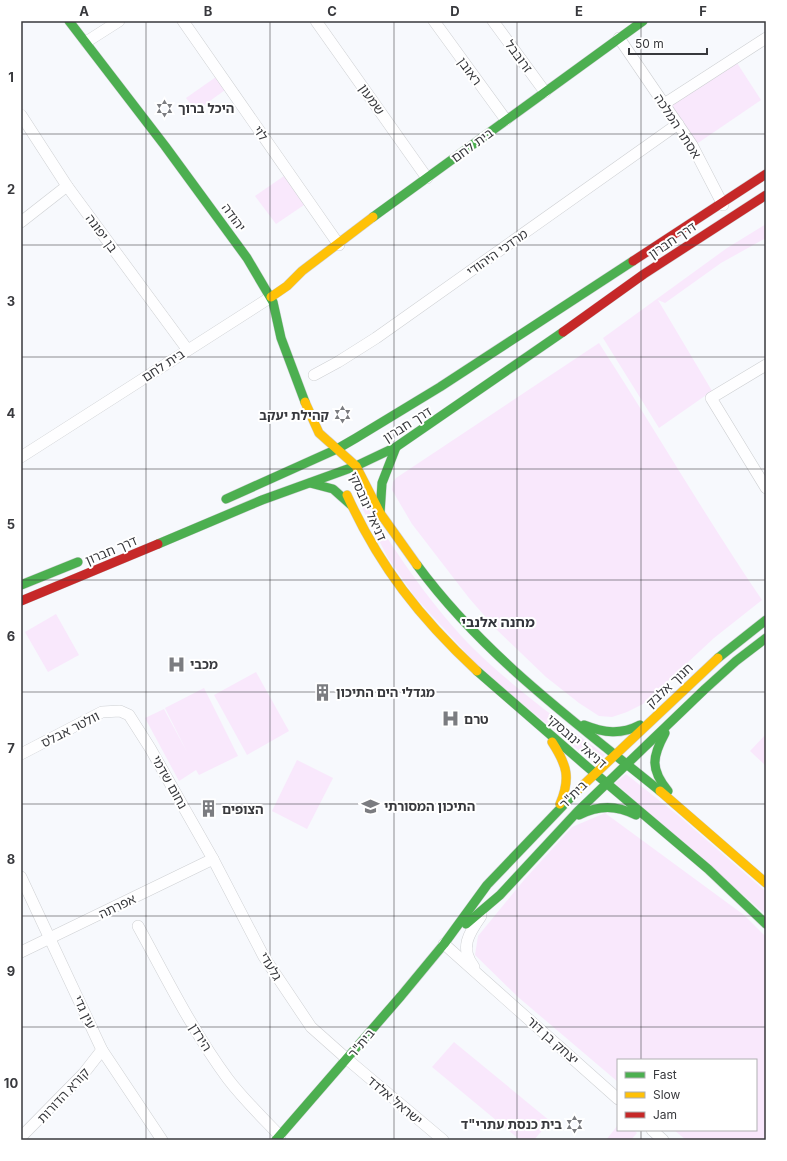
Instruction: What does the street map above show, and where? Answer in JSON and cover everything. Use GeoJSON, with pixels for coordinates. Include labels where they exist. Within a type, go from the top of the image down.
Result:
{"type":"FeatureCollection","features":[{"type":"Feature","properties":{"kind":"main road","name":"יהודה"},"geometry":{"type":"LineString","coordinates":[[69,21],[166,146],[247,258],[271,281],[271,297],[281,338],[312,420],[319,432],[337,449]]}},
{"type":"Feature","properties":{"kind":"main road","name":"בית לחם"},"geometry":{"type":"LineString","coordinates":[[271,297],[287,286],[302,271],[339,245],[427,178],[643,21]]}},
{"type":"Feature","properties":{"kind":"main road","name":"דרך חברון"},"geometry":{"type":"LineString","coordinates":[[220,502],[337,449],[440,387],[766,174]]}},
{"type":"Feature","properties":{"kind":"main road","name":"דרך חברון"},"geometry":{"type":"LineString","coordinates":[[21,601],[262,500],[310,483],[341,480],[356,466],[396,447],[442,417],[484,385],[584,318],[644,274],[734,214],[766,195]]}},
{"type":"Feature","properties":{"kind":"main road","name":"בית לחם"},"geometry":{"type":"LineString","coordinates":[[271,281],[302,271]]}},
{"type":"Feature","properties":{"kind":"main road"},"geometry":{"type":"LineString","coordinates":[[380,513],[382,483],[396,447]]}},
{"type":"Feature","properties":{"kind":"main road","name":"דניאל ינובסקי"},"geometry":{"type":"LineString","coordinates":[[337,449],[356,466],[380,513],[408,555],[454,610],[493,651],[573,721],[684,811],[766,883]]}},
{"type":"Feature","properties":{"kind":"main road","name":"דניאל ינובסקי"},"geometry":{"type":"LineString","coordinates":[[337,449],[341,480],[372,549],[411,602],[441,638],[488,682],[717,877],[766,924]]}},
{"type":"Feature","properties":{"kind":"main road"},"geometry":{"type":"LineString","coordinates":[[310,483],[332,488],[344,496],[351,505]]}},
{"type":"Feature","properties":{"kind":"main road","name":"דרך חברון"},"geometry":{"type":"LineString","coordinates":[[21,585],[90,558]]}},
{"type":"Feature","properties":{"kind":"main road","name":"חנוך אלבק"},"geometry":{"type":"LineString","coordinates":[[594,773],[726,650],[766,620]]}},
{"type":"Feature","properties":{"kind":"main road"},"geometry":{"type":"LineString","coordinates":[[606,784],[736,661],[766,638]]}},
{"type":"Feature","properties":{"kind":"main road"},"geometry":{"type":"LineString","coordinates":[[573,721],[601,732],[619,733],[638,726],[669,703]]}},
{"type":"Feature","properties":{"kind":"main road"},"geometry":{"type":"LineString","coordinates":[[674,719],[659,743],[654,755],[654,765],[656,776],[684,811]]}},
{"type":"Feature","properties":{"kind":"main road"},"geometry":{"type":"LineString","coordinates":[[542,728],[560,754],[567,772],[567,790],[556,812]]}},
{"type":"Feature","properties":{"kind":"main road","name":"בית\"ר"},"geometry":{"type":"LineString","coordinates":[[278,1138],[347,1060],[444,944],[487,885],[594,773]]}},
{"type":"Feature","properties":{"kind":"main road","name":"בית\"ר"},"geometry":{"type":"LineString","coordinates":[[444,944],[491,903],[606,784]]}},
{"type":"Feature","properties":{"kind":"main road"},"geometry":{"type":"LineString","coordinates":[[568,823],[588,810],[602,806],[615,807],[630,812],[660,829]]}},
{"type":"Feature","properties":{"kind":"street"},"geometry":{"type":"LineString","coordinates":[[86,42],[118,21]]}},
{"type":"Feature","properties":{"kind":"street","name":"לוי"},"geometry":{"type":"LineString","coordinates":[[183,21],[339,245]]}},
{"type":"Feature","properties":{"kind":"street","name":"שמעון"},"geometry":{"type":"LineString","coordinates":[[316,21],[427,178]]}},
{"type":"Feature","properties":{"kind":"street","name":"זרובבל"},"geometry":{"type":"LineString","coordinates":[[492,21],[545,92]]}},
{"type":"Feature","properties":{"kind":"street","name":"ראובן"},"geometry":{"type":"LineString","coordinates":[[436,22],[506,120]]}},
{"type":"Feature","properties":{"kind":"street","name":"אסתר המלכה"},"geometry":{"type":"LineString","coordinates":[[619,38],[699,157],[721,203],[734,214]]}},
{"type":"Feature","properties":{"kind":"street"},"geometry":{"type":"LineString","coordinates":[[664,104],[766,38]]}},
{"type":"Feature","properties":{"kind":"street","name":"בן יפונה"},"geometry":{"type":"LineString","coordinates":[[21,115],[67,186],[187,349]]}},
{"type":"Feature","properties":{"kind":"street","name":"מרדכי היהודי"},"geometry":{"type":"LineString","coordinates":[[314,375],[376,338],[678,124]]}},
{"type":"Feature","properties":{"kind":"street"},"geometry":{"type":"LineString","coordinates":[[21,222],[67,186]]}},
{"type":"Feature","properties":{"kind":"street","name":"בית לחם"},"geometry":{"type":"LineString","coordinates":[[21,457],[187,349],[271,297]]}},
{"type":"Feature","properties":{"kind":"street"},"geometry":{"type":"LineString","coordinates":[[766,365],[711,398],[766,488]]}},
{"type":"Feature","properties":{"kind":"street","name":"וולטר אבלס"},"geometry":{"type":"LineString","coordinates":[[21,754],[102,712],[120,711]]}},
{"type":"Feature","properties":{"kind":"street","name":"נחום שדמי"},"geometry":{"type":"LineString","coordinates":[[120,711],[129,715],[137,725],[213,859]]}},
{"type":"Feature","properties":{"kind":"street","name":"אפרתה"},"geometry":{"type":"LineString","coordinates":[[21,952],[213,859]]}},
{"type":"Feature","properties":{"kind":"street","name":"גלעדי"},"geometry":{"type":"LineString","coordinates":[[213,859],[264,957],[281,984],[311,1027],[347,1060]]}},
{"type":"Feature","properties":{"kind":"street","name":"עין גדי"},"geometry":{"type":"LineString","coordinates":[[21,877],[102,1050],[162,1140]]}},
{"type":"Feature","properties":{"kind":"street","name":"בית\"ר"},"geometry":{"type":"LineString","coordinates":[[466,945],[477,922],[491,903]]}},
{"type":"Feature","properties":{"kind":"street","name":"הירדן"},"geometry":{"type":"LineString","coordinates":[[138,926],[195,1028],[227,1078],[278,1138]]}},
{"type":"Feature","properties":{"kind":"street","name":"יצחק בן דור"},"geometry":{"type":"LineString","coordinates":[[444,944],[617,1098]]}},
{"type":"Feature","properties":{"kind":"street","name":"יצחק בן דור"},"geometry":{"type":"LineString","coordinates":[[466,945],[468,958],[472,965],[488,982]]}},
{"type":"Feature","properties":{"kind":"street","name":"קורא הדורות"},"geometry":{"type":"LineString","coordinates":[[21,1138],[84,1074],[102,1050]]}},
{"type":"Feature","properties":{"kind":"street","name":"ישראל אלדד"},"geometry":{"type":"LineString","coordinates":[[347,1060],[443,1140]]}},
{"type":"Feature","properties":{"kind":"street"},"geometry":{"type":"LineString","coordinates":[[653,1131],[663,1140]]}},
{"type":"Feature","properties":{"kind":"shaded area"},"geometry":{"type":"Polygon","coordinates":[[[737,63],[761,100],[695,145],[671,105],[737,63]]]}},
{"type":"Feature","properties":{"kind":"shaded area"},"geometry":{"type":"Polygon","coordinates":[[[216,77],[225,90],[196,111],[186,98],[216,77]]]}},
{"type":"Feature","properties":{"kind":"shaded area"},"geometry":{"type":"Polygon","coordinates":[[[284,176],[304,205],[276,224],[255,196],[284,176]]]}},
{"type":"Feature","properties":{"kind":"shaded area"},"geometry":{"type":"Polygon","coordinates":[[[766,224],[766,238],[721,263],[665,303],[658,300],[712,391],[659,428],[603,338],[727,248],[766,224]]]}},
{"type":"Feature","properties":{"kind":"shaded area"},"geometry":{"type":"Polygon","coordinates":[[[599,343],[762,600],[714,638],[643,704],[612,717],[599,716],[579,703],[546,677],[496,629],[469,598],[412,524],[392,490],[393,482],[396,478],[599,343]]]}},
{"type":"Feature","properties":{"kind":"shaded area"},"geometry":{"type":"Polygon","coordinates":[[[365,504],[416,580],[459,633],[475,650],[506,678],[605,755],[596,765],[480,668],[415,597],[388,558],[361,506],[365,504]]]}},
{"type":"Feature","properties":{"kind":"shaded area"},"geometry":{"type":"Polygon","coordinates":[[[56,614],[79,655],[48,672],[25,632],[56,614]]]}},
{"type":"Feature","properties":{"kind":"shaded area"},"geometry":{"type":"Polygon","coordinates":[[[256,672],[289,731],[247,755],[214,695],[256,672]]]}},
{"type":"Feature","properties":{"kind":"shaded area"},"geometry":{"type":"Polygon","coordinates":[[[204,688],[238,756],[199,775],[196,770],[179,781],[145,718],[164,709],[187,752],[165,708],[204,688]]]}},
{"type":"Feature","properties":{"kind":"shaded area"},"geometry":{"type":"Polygon","coordinates":[[[766,734],[766,766],[750,751],[766,734]]]}},
{"type":"Feature","properties":{"kind":"shaded area"},"geometry":{"type":"Polygon","coordinates":[[[297,760],[333,778],[307,829],[272,811],[297,760]]]}},
{"type":"Feature","properties":{"kind":"shaded area"},"geometry":{"type":"Polygon","coordinates":[[[626,774],[679,816],[766,892],[766,915],[615,783],[626,774]]]}},
{"type":"Feature","properties":{"kind":"shaded area"},"geometry":{"type":"Polygon","coordinates":[[[605,813],[744,915],[766,937],[766,1140],[686,1140],[675,1131],[757,1131],[757,1059],[617,1059],[617,1081],[518,997],[475,955],[478,936],[524,880],[572,827],[605,813]]]}},
{"type":"Feature","properties":{"kind":"shaded area"},"geometry":{"type":"Polygon","coordinates":[[[454,1042],[550,1121],[534,1140],[520,1140],[432,1067],[454,1042]]]}},
{"type":"Feature","properties":{"kind":"shaded area"},"geometry":{"type":"Polygon","coordinates":[[[617,1126],[617,1131],[635,1131],[637,1133],[631,1140],[606,1140],[617,1126]]]}},
{"type":"Feature","properties":{"kind":"traffic: fast"},"geometry":{"type":"LineString","coordinates":[[69,21],[165,146],[247,258],[273,302],[281,338],[305,402]]}},
{"type":"Feature","properties":{"kind":"traffic: fast"},"geometry":{"type":"LineString","coordinates":[[373,217],[643,21]]}},
{"type":"Feature","properties":{"kind":"traffic: fast"},"geometry":{"type":"LineString","coordinates":[[226,499],[337,449],[356,438],[440,387],[633,261]]}},
{"type":"Feature","properties":{"kind":"traffic: fast"},"geometry":{"type":"LineString","coordinates":[[158,544],[262,500],[356,466],[396,447],[563,332]]}},
{"type":"Feature","properties":{"kind":"traffic: fast"},"geometry":{"type":"LineString","coordinates":[[380,513],[382,483],[396,447]]}},
{"type":"Feature","properties":{"kind":"traffic: fast"},"geometry":{"type":"LineString","coordinates":[[310,483],[333,489],[351,505]]}},
{"type":"Feature","properties":{"kind":"traffic: fast"},"geometry":{"type":"LineString","coordinates":[[21,585],[78,562]]}},
{"type":"Feature","properties":{"kind":"traffic: fast"},"geometry":{"type":"LineString","coordinates":[[417,565],[443,598],[500,658],[563,713],[660,791]]}},
{"type":"Feature","properties":{"kind":"traffic: fast"},"geometry":{"type":"LineString","coordinates":[[718,658],[766,620]]}},
{"type":"Feature","properties":{"kind":"traffic: fast"},"geometry":{"type":"LineString","coordinates":[[466,924],[500,895],[578,811],[705,689],[736,661],[766,638]]}},
{"type":"Feature","properties":{"kind":"traffic: fast"},"geometry":{"type":"LineString","coordinates":[[477,671],[708,869],[766,924]]}},
{"type":"Feature","properties":{"kind":"traffic: fast"},"geometry":{"type":"LineString","coordinates":[[584,725],[599,730],[612,732],[619,732],[640,725]]}},
{"type":"Feature","properties":{"kind":"traffic: fast"},"geometry":{"type":"LineString","coordinates":[[665,733],[657,749],[655,763],[658,776],[668,791]]}},
{"type":"Feature","properties":{"kind":"traffic: fast"},"geometry":{"type":"LineString","coordinates":[[276,1140],[401,996],[444,944],[487,885],[579,789]]}},
{"type":"Feature","properties":{"kind":"traffic: fast"},"geometry":{"type":"LineString","coordinates":[[579,815],[601,808],[621,809],[636,815]]}},
{"type":"Feature","properties":{"kind":"traffic: slow"},"geometry":{"type":"LineString","coordinates":[[271,297],[287,286],[302,271],[373,217]]}},
{"type":"Feature","properties":{"kind":"traffic: slow"},"geometry":{"type":"LineString","coordinates":[[305,402],[319,433],[356,466],[380,513],[417,565]]}},
{"type":"Feature","properties":{"kind":"traffic: slow"},"geometry":{"type":"LineString","coordinates":[[347,495],[359,521],[373,545],[403,590],[437,631],[477,671]]}},
{"type":"Feature","properties":{"kind":"traffic: slow"},"geometry":{"type":"LineString","coordinates":[[579,789],[718,658]]}},
{"type":"Feature","properties":{"kind":"traffic: slow"},"geometry":{"type":"LineString","coordinates":[[552,742],[561,758],[566,772],[566,787],[560,804]]}},
{"type":"Feature","properties":{"kind":"traffic: slow"},"geometry":{"type":"LineString","coordinates":[[660,791],[766,883]]}},
{"type":"Feature","properties":{"kind":"traffic: jam"},"geometry":{"type":"LineString","coordinates":[[633,261],[766,174]]}},
{"type":"Feature","properties":{"kind":"traffic: jam"},"geometry":{"type":"LineString","coordinates":[[563,332],[644,274],[766,195]]}},
{"type":"Feature","properties":{"kind":"traffic: jam"},"geometry":{"type":"LineString","coordinates":[[21,601],[158,544]]}},
{"type":"Feature","properties":{"kind":"place","name":"היכל ברוך"},"geometry":{"type":"Point","coordinates":[165,108]}},
{"type":"Feature","properties":{"kind":"place","name":"קהילת יעקב"},"geometry":{"type":"Point","coordinates":[342,415]}},
{"type":"Feature","properties":{"kind":"place","name":"מכבי"},"geometry":{"type":"Point","coordinates":[177,664]}},
{"type":"Feature","properties":{"kind":"place","name":"מגדלי הים התיכון"},"geometry":{"type":"Point","coordinates":[323,692]}},
{"type":"Feature","properties":{"kind":"place","name":"טרם"},"geometry":{"type":"Point","coordinates":[451,719]}},
{"type":"Feature","properties":{"kind":"place","name":"התיכון המסורתי"},"geometry":{"type":"Point","coordinates":[371,806]}},
{"type":"Feature","properties":{"kind":"place","name":"הצופים"},"geometry":{"type":"Point","coordinates":[209,809]}},
{"type":"Feature","properties":{"kind":"place","name":"בית כנסת עתרי\"ד"},"geometry":{"type":"Point","coordinates":[575,1124]}},
{"type":"Feature","properties":{"kind":"district","name":"מחנה אלנבי"},"geometry":{"type":"Point","coordinates":[498,621]}}]}
